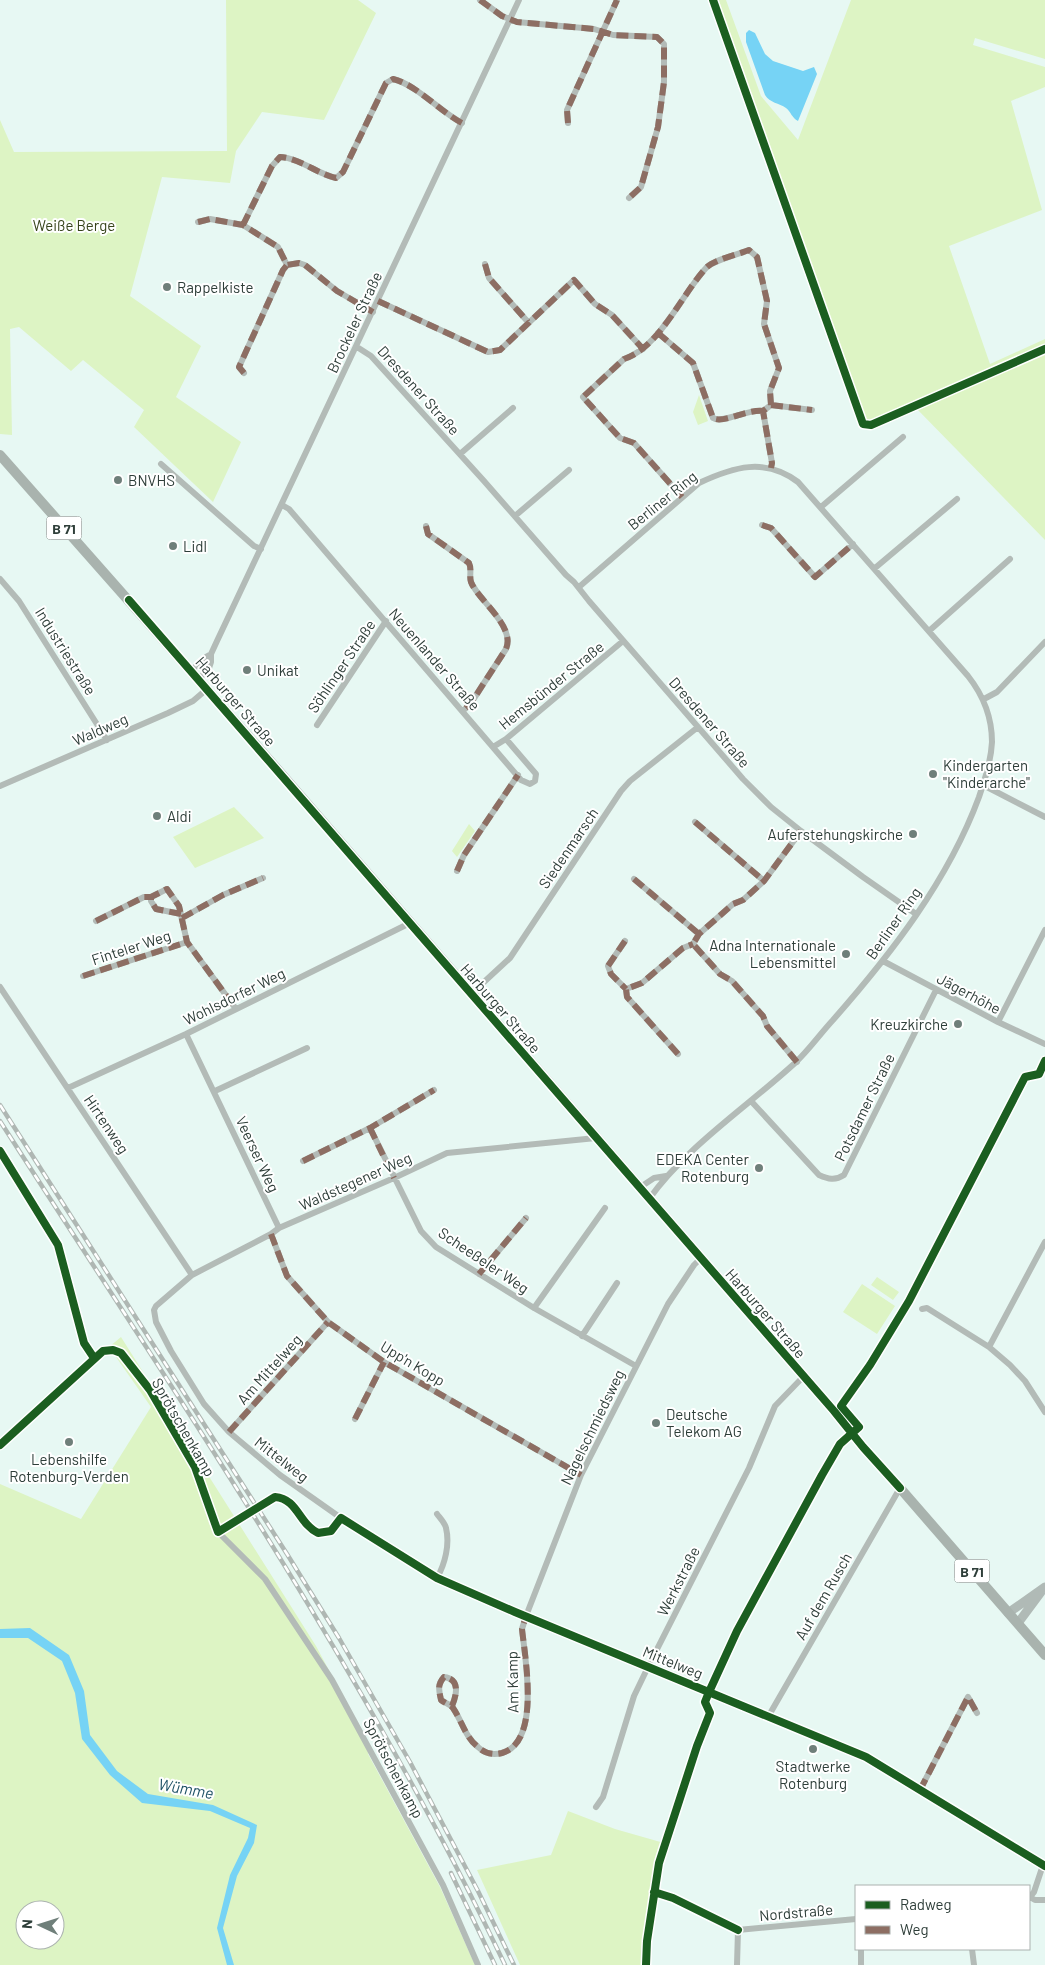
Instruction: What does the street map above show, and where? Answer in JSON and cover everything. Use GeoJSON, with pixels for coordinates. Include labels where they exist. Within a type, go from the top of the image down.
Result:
{"type":"FeatureCollection","features":[{"type":"Feature","properties":{"kind":"main road","name":"Harburger Straße"},"geometry":{"type":"LineString","coordinates":[[0,455],[410,922],[884,1472],[1045,1655]]}},
{"type":"Feature","properties":{"kind":"street"},"geometry":{"type":"LineString","coordinates":[[480,0],[517,22],[594,29],[613,34],[657,38],[664,44],[664,85],[658,127],[642,187],[629,198]]}},
{"type":"Feature","properties":{"kind":"street","name":"Brockeler Straße"},"geometry":{"type":"LineString","coordinates":[[198,680],[212,662],[212,654],[519,0]]}},
{"type":"Feature","properties":{"kind":"street"},"geometry":{"type":"LineString","coordinates":[[568,123],[567,110],[617,0]]}},
{"type":"Feature","properties":{"kind":"street"},"geometry":{"type":"LineString","coordinates":[[242,225],[272,166],[280,157],[289,158],[326,176],[336,178],[343,172],[386,83],[394,78],[403,81],[462,123]]}},
{"type":"Feature","properties":{"kind":"street"},"geometry":{"type":"LineString","coordinates":[[198,222],[210,219],[242,225],[278,247],[287,265]]}},
{"type":"Feature","properties":{"kind":"street"},"geometry":{"type":"LineString","coordinates":[[682,497],[634,443],[620,438],[583,398],[624,359],[633,356],[650,344],[708,266],[749,250],[757,257],[767,300],[764,324],[778,368],[770,391],[771,405]]}},
{"type":"Feature","properties":{"kind":"street"},"geometry":{"type":"LineString","coordinates":[[244,373],[239,366],[282,270],[287,265],[299,263],[304,265],[337,291],[373,312]]}},
{"type":"Feature","properties":{"kind":"street"},"geometry":{"type":"LineString","coordinates":[[485,264],[489,278],[528,322]]}},
{"type":"Feature","properties":{"kind":"street"},"geometry":{"type":"LineString","coordinates":[[378,301],[488,352],[500,350],[574,280],[595,304],[612,315],[643,349]]}},
{"type":"Feature","properties":{"kind":"street"},"geometry":{"type":"LineString","coordinates":[[658,333],[693,363],[712,418],[721,420],[754,410],[763,411],[771,405],[812,410]]}},
{"type":"Feature","properties":{"kind":"street","name":"Dresdener Straße"},"geometry":{"type":"LineString","coordinates":[[357,347],[371,356],[460,454],[566,575],[579,587],[589,601],[750,786],[801,832],[916,914]]}},
{"type":"Feature","properties":{"kind":"street","name":"Dresdener Straße"},"geometry":{"type":"LineString","coordinates":[[460,454],[514,408]]}},
{"type":"Feature","properties":{"kind":"street"},"geometry":{"type":"LineString","coordinates":[[763,411],[771,468]]}},
{"type":"Feature","properties":{"kind":"street"},"geometry":{"type":"LineString","coordinates":[[821,507],[903,437]]}},
{"type":"Feature","properties":{"kind":"street"},"geometry":{"type":"LineString","coordinates":[[161,464],[254,546],[261,550]]}},
{"type":"Feature","properties":{"kind":"street","name":"Berliner Ring"},"geometry":{"type":"LineString","coordinates":[[579,587],[699,483],[728,471],[754,467],[771,468],[786,474],[798,482],[875,568],[968,676],[984,699],[990,719],[992,743],[988,767],[983,785],[962,836],[916,914],[883,961],[796,1062],[666,1176],[649,1199]]}},
{"type":"Feature","properties":{"kind":"street"},"geometry":{"type":"LineString","coordinates":[[515,516],[569,470]]}},
{"type":"Feature","properties":{"kind":"street"},"geometry":{"type":"LineString","coordinates":[[875,568],[957,499]]}},
{"type":"Feature","properties":{"kind":"street","name":"Neuenlander Straße"},"geometry":{"type":"LineString","coordinates":[[282,505],[288,509],[518,775]]}},
{"type":"Feature","properties":{"kind":"street"},"geometry":{"type":"LineString","coordinates":[[762,525],[771,528],[815,577],[854,544]]}},
{"type":"Feature","properties":{"kind":"street"},"geometry":{"type":"LineString","coordinates":[[426,526],[428,534],[469,563],[472,584],[498,617],[508,644],[472,703],[463,711]]}},
{"type":"Feature","properties":{"kind":"street"},"geometry":{"type":"LineString","coordinates":[[929,631],[1010,559]]}},
{"type":"Feature","properties":{"kind":"street","name":"Industriestraße"},"geometry":{"type":"LineString","coordinates":[[0,578],[19,601],[107,740]]}},
{"type":"Feature","properties":{"kind":"street","name":"Söhlinger Straße"},"geometry":{"type":"LineString","coordinates":[[317,725],[386,622]]}},
{"type":"Feature","properties":{"kind":"street","name":"Hemsbünder Straße"},"geometry":{"type":"LineString","coordinates":[[493,747],[506,739],[624,641]]}},
{"type":"Feature","properties":{"kind":"street"},"geometry":{"type":"LineString","coordinates":[[984,699],[997,692],[1045,642]]}},
{"type":"Feature","properties":{"kind":"street","name":"Brockeler Straße"},"geometry":{"type":"LineString","coordinates":[[191,671],[204,658],[212,654]]}},
{"type":"Feature","properties":{"kind":"street","name":"Waldweg"},"geometry":{"type":"LineString","coordinates":[[0,786],[193,701],[207,689]]}},
{"type":"Feature","properties":{"kind":"street","name":"Siedenmarsch"},"geometry":{"type":"LineString","coordinates":[[471,994],[510,958],[621,791],[630,781],[698,727]]}},
{"type":"Feature","properties":{"kind":"street"},"geometry":{"type":"LineString","coordinates":[[457,871],[464,855],[518,775],[521,780],[530,784],[535,781],[536,774],[506,739]]}},
{"type":"Feature","properties":{"kind":"street"},"geometry":{"type":"LineString","coordinates":[[983,785],[1045,817]]}},
{"type":"Feature","properties":{"kind":"street"},"geometry":{"type":"LineString","coordinates":[[695,822],[764,881]]}},
{"type":"Feature","properties":{"kind":"street"},"geometry":{"type":"LineString","coordinates":[[626,989],[642,983],[683,948],[693,944],[699,934],[733,904],[743,900],[764,881],[801,832]]}},
{"type":"Feature","properties":{"kind":"street"},"geometry":{"type":"LineString","coordinates":[[182,916],[223,895],[263,878]]}},
{"type":"Feature","properties":{"kind":"street"},"geometry":{"type":"LineString","coordinates":[[634,879],[699,934]]}},
{"type":"Feature","properties":{"kind":"street","name":"Finteler Weg"},"geometry":{"type":"LineString","coordinates":[[96,921],[144,897],[151,897],[167,889],[179,906],[187,942],[236,1010]]}},
{"type":"Feature","properties":{"kind":"street","name":"Finteler Weg"},"geometry":{"type":"LineString","coordinates":[[151,897],[151,902],[156,909],[182,916]]}},
{"type":"Feature","properties":{"kind":"street","name":"Wohlsdorfer Weg"},"geometry":{"type":"LineString","coordinates":[[68,1088],[236,1010],[410,922]]}},
{"type":"Feature","properties":{"kind":"street"},"geometry":{"type":"LineString","coordinates":[[998,1022],[1045,930]]}},
{"type":"Feature","properties":{"kind":"street"},"geometry":{"type":"LineString","coordinates":[[625,941],[608,966],[610,974],[626,989],[628,997],[678,1054]]}},
{"type":"Feature","properties":{"kind":"street","name":"Finteler Weg"},"geometry":{"type":"LineString","coordinates":[[83,976],[187,942]]}},
{"type":"Feature","properties":{"kind":"street"},"geometry":{"type":"LineString","coordinates":[[693,944],[720,974],[732,981],[763,1016],[766,1026],[796,1062]]}},
{"type":"Feature","properties":{"kind":"street","name":"Jägerhöhe"},"geometry":{"type":"LineString","coordinates":[[883,961],[998,1022],[1045,1044]]}},
{"type":"Feature","properties":{"kind":"street","name":"Hirtenweg"},"geometry":{"type":"LineString","coordinates":[[0,987],[192,1275]]}},
{"type":"Feature","properties":{"kind":"street","name":"Potsdamer Straße"},"geometry":{"type":"LineString","coordinates":[[751,1101],[819,1175],[831,1180],[839,1179],[844,1175],[936,990]]}},
{"type":"Feature","properties":{"kind":"street","name":"Veerser Weg"},"geometry":{"type":"LineString","coordinates":[[186,1034],[215,1091],[279,1228]]}},
{"type":"Feature","properties":{"kind":"street"},"geometry":{"type":"LineString","coordinates":[[215,1091],[307,1048]]}},
{"type":"Feature","properties":{"kind":"street"},"geometry":{"type":"LineString","coordinates":[[303,1161],[370,1128],[434,1090]]}},
{"type":"Feature","properties":{"kind":"street","name":"Scheeßeler Weg"},"geometry":{"type":"LineString","coordinates":[[370,1128],[421,1231],[436,1247],[534,1308],[636,1366]]}},
{"type":"Feature","properties":{"kind":"street","name":"Waldstegener Weg"},"geometry":{"type":"LineString","coordinates":[[154,1316],[154,1310],[159,1303],[192,1275],[279,1228],[448,1154],[596,1138]]}},
{"type":"Feature","properties":{"kind":"street"},"geometry":{"type":"LineString","coordinates":[[0,1151],[58,1245],[84,1343],[94,1358],[0,1445]]}},
{"type":"Feature","properties":{"kind":"street","name":"Berliner Ring"},"geometry":{"type":"LineString","coordinates":[[639,1188],[654,1178],[666,1176]]}},
{"type":"Feature","properties":{"kind":"street","name":"Scheeßeler Weg"},"geometry":{"type":"LineString","coordinates":[[534,1308],[605,1208]]}},
{"type":"Feature","properties":{"kind":"street"},"geometry":{"type":"LineString","coordinates":[[479,1274],[526,1218]]}},
{"type":"Feature","properties":{"kind":"street","name":"Upp'n Kopp"},"geometry":{"type":"LineString","coordinates":[[271,1234],[287,1276],[328,1322],[384,1362],[581,1475]]}},
{"type":"Feature","properties":{"kind":"street"},"geometry":{"type":"LineString","coordinates":[[989,1347],[1043,1252],[1045,1242]]}},
{"type":"Feature","properties":{"kind":"street","name":"Nagelschmiedsweg"},"geometry":{"type":"LineString","coordinates":[[526,1616],[581,1475],[668,1304],[700,1258]]}},
{"type":"Feature","properties":{"kind":"street"},"geometry":{"type":"LineString","coordinates":[[582,1336],[617,1283]]}},
{"type":"Feature","properties":{"kind":"street"},"geometry":{"type":"LineString","coordinates":[[922,1308],[927,1308],[989,1347],[1025,1381],[1045,1412]]}},
{"type":"Feature","properties":{"kind":"street","name":"Mittelweg"},"geometry":{"type":"LineString","coordinates":[[154,1316],[182,1370],[204,1404],[229,1432],[280,1475],[341,1518],[437,1578],[866,1757],[1044,1865]]}},
{"type":"Feature","properties":{"kind":"street","name":"Am Mittelweg"},"geometry":{"type":"LineString","coordinates":[[229,1432],[328,1322]]}},
{"type":"Feature","properties":{"kind":"street","name":"Sprötschenkamp"},"geometry":{"type":"LineString","coordinates":[[94,1358],[108,1349],[122,1353],[150,1390],[195,1467],[218,1532],[265,1579],[332,1680],[443,1885],[478,1965]]}},
{"type":"Feature","properties":{"kind":"street"},"geometry":{"type":"LineString","coordinates":[[355,1419],[384,1362]]}},
{"type":"Feature","properties":{"kind":"street","name":"Werkstraße"},"geometry":{"type":"LineString","coordinates":[[596,1807],[603,1797],[634,1696],[749,1468],[774,1406],[803,1377]]}},
{"type":"Feature","properties":{"kind":"street","name":"Auf dem Rusch"},"geometry":{"type":"LineString","coordinates":[[768,1717],[900,1488]]}},
{"type":"Feature","properties":{"kind":"street"},"geometry":{"type":"LineString","coordinates":[[437,1514],[446,1526],[448,1541],[442,1569],[437,1578]]}},
{"type":"Feature","properties":{"kind":"street"},"geometry":{"type":"LineString","coordinates":[[1008,1613],[1045,1588]]}},
{"type":"Feature","properties":{"kind":"street"},"geometry":{"type":"LineString","coordinates":[[1018,1623],[1045,1588]]}},
{"type":"Feature","properties":{"kind":"street","name":"Am Kamp"},"geometry":{"type":"LineString","coordinates":[[452,1706],[464,1730],[478,1748],[494,1755],[510,1751],[519,1739],[528,1713],[522,1629],[526,1616]]}},
{"type":"Feature","properties":{"kind":"street"},"geometry":{"type":"LineString","coordinates":[[920,1790],[968,1697],[977,1713]]}},
{"type":"Feature","properties":{"kind":"street"},"geometry":{"type":"LineString","coordinates":[[1030,1897],[1034,1892],[1044,1865]]}},
{"type":"Feature","properties":{"kind":"street"},"geometry":{"type":"LineString","coordinates":[[1030,1898],[1045,1900]]}},
{"type":"Feature","properties":{"kind":"street","name":"Nordstraße"},"geometry":{"type":"LineString","coordinates":[[737,1965],[738,1930],[855,1920]]}},
{"type":"Feature","properties":{"kind":"street"},"geometry":{"type":"LineString","coordinates":[[861,1950],[861,1965]]}},
{"type":"Feature","properties":{"kind":"street"},"geometry":{"type":"LineString","coordinates":[[972,1950],[974,1965]]}},
{"type":"Feature","properties":{"kind":"green space","name":"Weiße Berge"},"geometry":{"type":"Polygon","coordinates":[[[226,0],[358,0],[376,13],[324,120],[262,112],[236,151],[230,183],[162,177],[130,296],[201,346],[176,397],[241,442],[213,502],[134,427],[144,410],[83,360],[71,371],[19,327],[10,329],[12,435],[0,434],[0,120],[14,152],[227,151],[226,0]]]}},
{"type":"Feature","properties":{"kind":"green space"},"geometry":{"type":"Polygon","coordinates":[[[715,0],[726,0],[761,96],[798,140],[851,0],[1045,0],[1045,59],[975,38],[973,45],[1045,67],[1045,87],[1011,101],[1042,210],[949,246],[990,364],[1045,339],[1045,540],[916,408],[952,393],[949,387],[869,423],[862,417],[715,0]]]}},
{"type":"Feature","properties":{"kind":"green space"},"geometry":{"type":"Polygon","coordinates":[[[699,395],[708,421],[698,425],[693,412],[699,395]]]}},
{"type":"Feature","properties":{"kind":"green space"},"geometry":{"type":"Polygon","coordinates":[[[234,807],[264,838],[195,868],[173,837],[234,807]]]}},
{"type":"Feature","properties":{"kind":"green space"},"geometry":{"type":"Polygon","coordinates":[[[469,824],[475,831],[457,857],[452,851],[469,824]]]}},
{"type":"Feature","properties":{"kind":"green space"},"geometry":{"type":"Polygon","coordinates":[[[877,1277],[899,1292],[893,1300],[871,1285],[877,1277]]]}},
{"type":"Feature","properties":{"kind":"green space"},"geometry":{"type":"Polygon","coordinates":[[[862,1284],[895,1306],[877,1334],[843,1312],[862,1284]]]}},
{"type":"Feature","properties":{"kind":"green space"},"geometry":{"type":"Polygon","coordinates":[[[121,1337],[316,1646],[371,1749],[368,1754],[440,1887],[475,1965],[0,1965],[0,1484],[81,1519],[151,1407],[109,1347],[121,1337]]]}},
{"type":"Feature","properties":{"kind":"green space"},"geometry":{"type":"Polygon","coordinates":[[[568,1811],[615,1829],[664,1843],[647,1965],[520,1965],[477,1870],[551,1855],[568,1811]]]}},
{"type":"Feature","properties":{"kind":"water"},"geometry":{"type":"Polygon","coordinates":[[[749,30],[755,33],[765,54],[773,61],[803,71],[814,67],[817,74],[798,121],[786,108],[765,95],[746,42],[746,33],[749,30]]]}},
{"type":"Feature","properties":{"kind":"water"},"geometry":{"type":"Polygon","coordinates":[[[30,1628],[69,1655],[84,1691],[90,1735],[117,1771],[148,1794],[213,1805],[257,1825],[254,1843],[237,1876],[223,1928],[234,1965],[227,1965],[217,1928],[230,1875],[248,1838],[250,1828],[210,1811],[142,1803],[110,1775],[82,1739],[75,1693],[62,1661],[28,1638],[0,1638],[0,1629],[30,1628]]]}},
{"type":"Feature","properties":{"kind":"railway"},"geometry":{"type":"LineString","coordinates":[[0,1105],[339,1638],[410,1762],[478,1891],[514,1965]]}},
{"type":"Feature","properties":{"kind":"railway"},"geometry":{"type":"LineString","coordinates":[[0,1121],[200,1431],[330,1641],[392,1747],[450,1855],[505,1965]]}},
{"type":"Feature","properties":{"kind":"railway"},"geometry":{"type":"LineString","coordinates":[[451,1873],[495,1965]]}},
{"type":"Feature","properties":{"kind":"marked path"},"geometry":{"type":"LineString","coordinates":[[480,0],[502,16],[517,22],[594,29],[613,35],[657,37],[664,44],[664,82],[658,127],[641,187],[629,198]]}},
{"type":"Feature","properties":{"kind":"marked path"},"geometry":{"type":"LineString","coordinates":[[568,123],[567,110],[617,0]]}},
{"type":"Feature","properties":{"kind":"marked path"},"geometry":{"type":"LineString","coordinates":[[243,225],[272,166],[280,157],[295,160],[336,178],[343,172],[386,83],[393,79],[419,92],[462,123]]}},
{"type":"Feature","properties":{"kind":"marked path"},"geometry":{"type":"LineString","coordinates":[[198,222],[210,219],[243,225],[278,247],[287,265],[299,263],[305,265],[337,291],[373,312]]}},
{"type":"Feature","properties":{"kind":"marked path"},"geometry":{"type":"LineString","coordinates":[[682,497],[634,443],[620,438],[583,397],[624,359],[637,353],[648,344],[709,265],[749,250],[757,257],[767,301],[764,324],[779,368],[770,391],[771,405],[763,411],[772,463],[771,468]]}},
{"type":"Feature","properties":{"kind":"marked path"},"geometry":{"type":"LineString","coordinates":[[485,264],[489,278],[528,322]]}},
{"type":"Feature","properties":{"kind":"marked path"},"geometry":{"type":"LineString","coordinates":[[244,373],[239,367],[287,265]]}},
{"type":"Feature","properties":{"kind":"marked path"},"geometry":{"type":"LineString","coordinates":[[378,301],[488,352],[500,350],[574,280],[595,304],[612,315],[643,349]]}},
{"type":"Feature","properties":{"kind":"marked path"},"geometry":{"type":"LineString","coordinates":[[658,333],[693,363],[713,418],[723,419],[750,412],[763,411]]}},
{"type":"Feature","properties":{"kind":"marked path"},"geometry":{"type":"LineString","coordinates":[[771,405],[812,410]]}},
{"type":"Feature","properties":{"kind":"marked path"},"geometry":{"type":"LineString","coordinates":[[762,525],[771,528],[815,577],[853,544]]}},
{"type":"Feature","properties":{"kind":"marked path"},"geometry":{"type":"LineString","coordinates":[[426,526],[428,534],[469,563],[471,582],[501,622],[508,640],[506,649],[471,703],[463,711]]}},
{"type":"Feature","properties":{"kind":"marked path"},"geometry":{"type":"LineString","coordinates":[[457,871],[464,855],[518,775]]}},
{"type":"Feature","properties":{"kind":"marked path"},"geometry":{"type":"LineString","coordinates":[[695,822],[764,881]]}},
{"type":"Feature","properties":{"kind":"marked path"},"geometry":{"type":"LineString","coordinates":[[797,1062],[767,1026],[763,1016],[732,981],[720,974],[693,944],[699,934],[733,904],[743,900],[764,881],[801,831]]}},
{"type":"Feature","properties":{"kind":"marked path"},"geometry":{"type":"LineString","coordinates":[[182,918],[223,895],[263,878]]}},
{"type":"Feature","properties":{"kind":"marked path"},"geometry":{"type":"LineString","coordinates":[[634,879],[699,934]]}},
{"type":"Feature","properties":{"kind":"marked path"},"geometry":{"type":"LineString","coordinates":[[181,914],[156,909],[151,901],[151,897],[167,889],[179,906],[187,942],[236,1009]]}},
{"type":"Feature","properties":{"kind":"marked path"},"geometry":{"type":"LineString","coordinates":[[96,921],[144,897],[151,897]]}},
{"type":"Feature","properties":{"kind":"marked path"},"geometry":{"type":"LineString","coordinates":[[625,941],[608,966],[611,974],[626,989]]}},
{"type":"Feature","properties":{"kind":"marked path"},"geometry":{"type":"LineString","coordinates":[[83,976],[187,942]]}},
{"type":"Feature","properties":{"kind":"marked path"},"geometry":{"type":"LineString","coordinates":[[678,1054],[627,997],[626,989],[642,983],[683,948],[693,944]]}},
{"type":"Feature","properties":{"kind":"marked path"},"geometry":{"type":"LineString","coordinates":[[303,1161],[370,1128],[434,1090]]}},
{"type":"Feature","properties":{"kind":"marked path"},"geometry":{"type":"LineString","coordinates":[[370,1128],[394,1178]]}},
{"type":"Feature","properties":{"kind":"marked path"},"geometry":{"type":"LineString","coordinates":[[479,1274],[526,1218]]}},
{"type":"Feature","properties":{"kind":"marked path"},"geometry":{"type":"LineString","coordinates":[[271,1234],[287,1276],[328,1322],[384,1362],[581,1475]]}},
{"type":"Feature","properties":{"kind":"marked path"},"geometry":{"type":"LineString","coordinates":[[229,1432],[328,1322]]}},
{"type":"Feature","properties":{"kind":"marked path"},"geometry":{"type":"LineString","coordinates":[[355,1419],[384,1362]]}},
{"type":"Feature","properties":{"kind":"marked path"},"geometry":{"type":"LineString","coordinates":[[452,1706],[456,1692],[455,1684],[449,1678],[444,1677],[439,1685],[441,1700],[453,1708],[474,1743],[487,1753],[493,1754],[502,1753],[514,1746],[522,1733],[528,1698],[522,1629],[526,1616]]}},
{"type":"Feature","properties":{"kind":"marked path"},"geometry":{"type":"LineString","coordinates":[[920,1790],[968,1697],[977,1713]]}},
{"type":"Feature","properties":{"kind":"cycle path"},"geometry":{"type":"LineString","coordinates":[[713,0],[863,424],[871,425],[1045,349]]}},
{"type":"Feature","properties":{"kind":"cycle path"},"geometry":{"type":"LineString","coordinates":[[129,600],[900,1488]]}},
{"type":"Feature","properties":{"kind":"cycle path"},"geometry":{"type":"LineString","coordinates":[[646,1965],[647,1941],[659,1863],[697,1746],[710,1713],[705,1702],[709,1692],[737,1631],[822,1475],[840,1444],[859,1427],[841,1406],[870,1365],[909,1301],[1025,1077],[1039,1074],[1045,1061]]}},
{"type":"Feature","properties":{"kind":"cycle path"},"geometry":{"type":"LineString","coordinates":[[0,1151],[58,1245],[84,1343],[94,1358]]}},
{"type":"Feature","properties":{"kind":"cycle path"},"geometry":{"type":"LineString","coordinates":[[0,1445],[103,1351],[113,1350],[121,1353],[150,1390],[195,1467],[218,1532],[275,1497],[289,1502],[311,1529],[318,1533],[331,1531],[341,1518],[437,1578],[866,1757],[1045,1866]]}},
{"type":"Feature","properties":{"kind":"cycle path"},"geometry":{"type":"LineString","coordinates":[[654,1892],[673,1898],[738,1930]]}},
{"type":"Feature","properties":{"kind":"place","name":"Rappelkiste"},"geometry":{"type":"Point","coordinates":[167,287]}},
{"type":"Feature","properties":{"kind":"place","name":"BNVHS"},"geometry":{"type":"Point","coordinates":[118,480]}},
{"type":"Feature","properties":{"kind":"place","name":"Lidl"},"geometry":{"type":"Point","coordinates":[173,546]}},
{"type":"Feature","properties":{"kind":"place","name":"Unikat"},"geometry":{"type":"Point","coordinates":[247,670]}},
{"type":"Feature","properties":{"kind":"place","name":"Kindergarten \"Kinderarche\""},"geometry":{"type":"Point","coordinates":[933,774]}},
{"type":"Feature","properties":{"kind":"place","name":"Aldi"},"geometry":{"type":"Point","coordinates":[157,816]}},
{"type":"Feature","properties":{"kind":"place","name":"Auferstehungskirche"},"geometry":{"type":"Point","coordinates":[913,834]}},
{"type":"Feature","properties":{"kind":"place","name":"Adna Internationale Lebensmittel"},"geometry":{"type":"Point","coordinates":[846,954]}},
{"type":"Feature","properties":{"kind":"place","name":"Kreuzkirche"},"geometry":{"type":"Point","coordinates":[958,1024]}},
{"type":"Feature","properties":{"kind":"place","name":"EDEKA Center Rotenburg"},"geometry":{"type":"Point","coordinates":[759,1168]}},
{"type":"Feature","properties":{"kind":"place","name":"Deutsche Telekom AG"},"geometry":{"type":"Point","coordinates":[656,1423]}},
{"type":"Feature","properties":{"kind":"place","name":"Lebenshilfe Rotenburg-Verden"},"geometry":{"type":"Point","coordinates":[69,1442]}},
{"type":"Feature","properties":{"kind":"place","name":"Stadtwerke Rotenburg"},"geometry":{"type":"Point","coordinates":[813,1749]}},
{"type":"Feature","properties":{"kind":"water label","name":"Wümme"},"geometry":{"type":"Point","coordinates":[186,1788]}}]}
